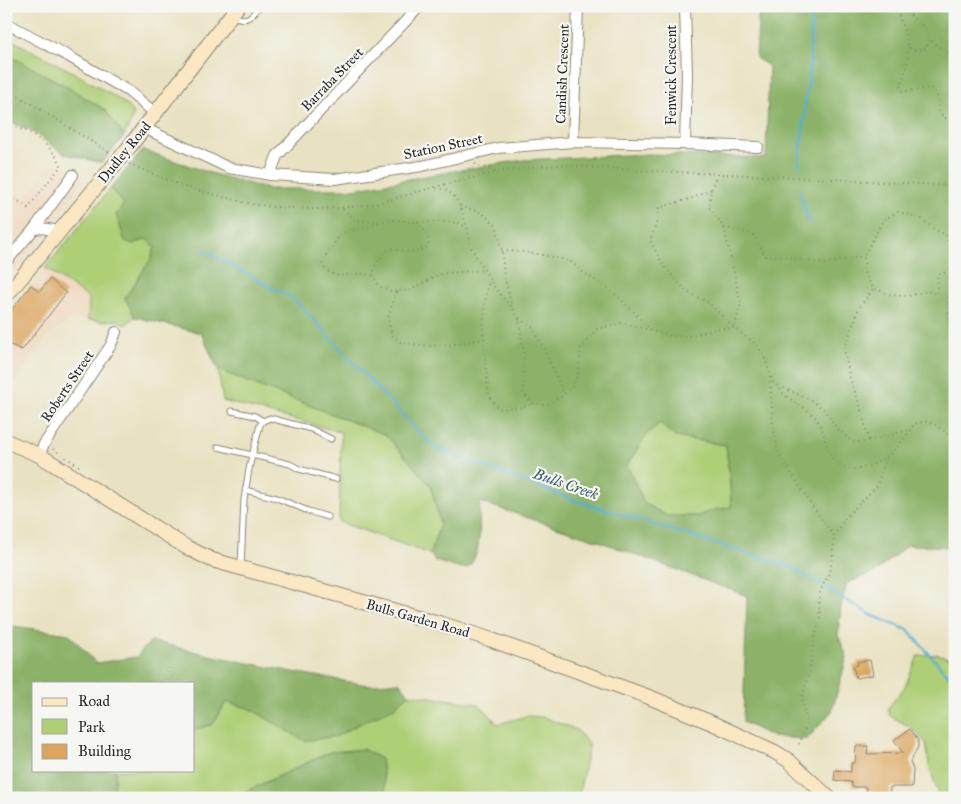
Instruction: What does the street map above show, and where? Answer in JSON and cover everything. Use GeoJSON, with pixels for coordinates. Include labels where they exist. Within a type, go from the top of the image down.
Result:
{"type":"FeatureCollection","features":[{"type":"Feature","properties":{"kind":"main road","name":"Dudley Road"},"geometry":{"type":"LineString","coordinates":[[6,296],[130,146],[234,11]]}},
{"type":"Feature","properties":{"kind":"main road","name":"Bulls Garden Road"},"geometry":{"type":"LineString","coordinates":[[6,441],[45,451],[186,547],[212,560],[472,634],[649,697],[712,723],[774,752],[788,760],[829,798]]}},
{"type":"Feature","properties":{"kind":"street","name":"Barraba Street"},"geometry":{"type":"LineString","coordinates":[[270,175],[276,156],[420,6]]}},
{"type":"Feature","properties":{"kind":"street","name":"Candish Crescent"},"geometry":{"type":"LineString","coordinates":[[573,142],[578,6]]}},
{"type":"Feature","properties":{"kind":"street","name":"Fenwick Crescent"},"geometry":{"type":"LineString","coordinates":[[684,144],[687,74],[685,6]]}},
{"type":"Feature","properties":{"kind":"street"},"geometry":{"type":"LineString","coordinates":[[6,23],[128,91],[155,113]]}},
{"type":"Feature","properties":{"kind":"street","name":"Station Street"},"geometry":{"type":"LineString","coordinates":[[144,128],[229,168],[270,175],[335,179],[422,166],[498,148],[573,142],[758,147]]}},
{"type":"Feature","properties":{"kind":"street"},"geometry":{"type":"LineString","coordinates":[[6,262],[34,229],[73,175]]}},
{"type":"Feature","properties":{"kind":"street"},"geometry":{"type":"LineString","coordinates":[[34,229],[42,228],[59,231]]}},
{"type":"Feature","properties":{"kind":"street","name":"Roberts Street"},"geometry":{"type":"LineString","coordinates":[[45,451],[44,444],[111,346],[116,332]]}},
{"type":"Feature","properties":{"kind":"lane"},"geometry":{"type":"LineString","coordinates":[[234,11],[242,20],[246,19],[260,6]]}},
{"type":"Feature","properties":{"kind":"lane"},"geometry":{"type":"LineString","coordinates":[[232,411],[255,416],[263,421]]}},
{"type":"Feature","properties":{"kind":"lane"},"geometry":{"type":"LineString","coordinates":[[241,568],[242,518],[245,490],[260,425],[263,421],[270,418],[311,429],[331,439]]}},
{"type":"Feature","properties":{"kind":"lane"},"geometry":{"type":"LineString","coordinates":[[218,447],[290,464],[298,469],[336,479]]}},
{"type":"Feature","properties":{"kind":"lane"},"geometry":{"type":"LineString","coordinates":[[245,490],[277,498],[328,517]]}},
{"type":"Feature","properties":{"kind":"path"},"geometry":{"type":"LineString","coordinates":[[895,6],[908,47],[907,65],[900,88],[902,91],[931,88],[937,94],[939,112],[955,124]]}},
{"type":"Feature","properties":{"kind":"path"},"geometry":{"type":"LineString","coordinates":[[906,6],[911,16],[927,30],[928,38],[927,48],[914,50],[908,47]]}},
{"type":"Feature","properties":{"kind":"path"},"geometry":{"type":"LineString","coordinates":[[928,38],[938,47],[955,56]]}},
{"type":"Feature","properties":{"kind":"path"},"geometry":{"type":"LineString","coordinates":[[6,88],[113,154]]}},
{"type":"Feature","properties":{"kind":"path"},"geometry":{"type":"LineString","coordinates":[[6,125],[28,132],[44,142],[60,160],[62,166],[28,208],[6,192]]}},
{"type":"Feature","properties":{"kind":"path"},"geometry":{"type":"LineString","coordinates":[[955,141],[951,150],[955,154]]}},
{"type":"Feature","properties":{"kind":"path"},"geometry":{"type":"LineString","coordinates":[[462,156],[476,165],[498,172]]}},
{"type":"Feature","properties":{"kind":"path"},"geometry":{"type":"LineString","coordinates":[[127,162],[186,187],[247,203],[311,209],[374,204],[498,172],[563,165],[955,186]]}},
{"type":"Feature","properties":{"kind":"path"},"geometry":{"type":"LineString","coordinates":[[717,174],[711,190],[709,207],[724,228],[741,304],[734,328]]}},
{"type":"Feature","properties":{"kind":"path"},"geometry":{"type":"LineString","coordinates":[[435,187],[446,190],[453,195],[460,206],[471,248],[490,279],[519,319],[524,358],[523,393],[532,403]]}},
{"type":"Feature","properties":{"kind":"path"},"geometry":{"type":"LineString","coordinates":[[711,190],[659,208],[657,222],[650,240],[663,265],[687,292],[709,303],[734,328],[756,344],[764,356],[770,375],[784,395],[811,412],[820,424],[828,451],[834,461],[843,468],[856,469],[867,467],[886,457],[894,450],[914,424],[925,422],[943,430],[955,441]]}},
{"type":"Feature","properties":{"kind":"path"},"geometry":{"type":"LineString","coordinates":[[460,206],[482,213],[496,225],[502,250],[504,276],[512,307]]}},
{"type":"Feature","properties":{"kind":"path"},"geometry":{"type":"LineString","coordinates":[[342,208],[355,220],[446,222],[459,223],[467,228]]}},
{"type":"Feature","properties":{"kind":"path"},"geometry":{"type":"LineString","coordinates":[[950,272],[938,274],[937,294],[927,291],[908,296],[892,295],[874,288],[864,272],[864,256],[883,220],[898,212],[921,218],[934,229],[946,235],[951,252],[950,272],[948,285],[949,322],[955,342]]}},
{"type":"Feature","properties":{"kind":"path"},"geometry":{"type":"LineString","coordinates":[[373,276],[360,274],[340,276],[328,272],[322,265],[324,258],[340,234],[350,230],[366,228],[378,222]]}},
{"type":"Feature","properties":{"kind":"path"},"geometry":{"type":"LineString","coordinates":[[417,222],[427,233],[428,247],[415,252],[389,249],[379,258],[374,269],[373,276],[379,286],[391,292],[411,290],[438,275],[484,270]]}},
{"type":"Feature","properties":{"kind":"path"},"geometry":{"type":"LineString","coordinates":[[724,228],[753,234],[765,256],[784,256],[825,264],[864,256]]}},
{"type":"Feature","properties":{"kind":"path"},"geometry":{"type":"LineString","coordinates":[[951,252],[955,249]]}},
{"type":"Feature","properties":{"kind":"path"},"geometry":{"type":"LineString","coordinates":[[502,250],[524,252],[570,261],[582,272],[614,293],[652,331]]}},
{"type":"Feature","properties":{"kind":"path"},"geometry":{"type":"LineString","coordinates":[[490,279],[486,292],[483,329],[488,396],[499,408],[522,407],[532,403],[547,405],[572,388],[578,374],[581,348],[597,329],[623,323],[672,336],[687,336],[720,328],[734,328]]}},
{"type":"Feature","properties":{"kind":"path"},"geometry":{"type":"LineString","coordinates":[[869,440],[850,378],[844,350],[859,308],[874,288]]}},
{"type":"Feature","properties":{"kind":"path"},"geometry":{"type":"LineString","coordinates":[[396,292],[388,318],[392,335],[400,342],[428,346],[484,339]]}},
{"type":"Feature","properties":{"kind":"path"},"geometry":{"type":"LineString","coordinates":[[519,319],[532,327],[564,394]]}},
{"type":"Feature","properties":{"kind":"path"},"geometry":{"type":"LineString","coordinates":[[770,375],[773,426],[778,452],[834,536]]}},
{"type":"Feature","properties":{"kind":"path"},"geometry":{"type":"LineString","coordinates":[[777,385],[813,401],[824,410],[838,429],[851,441],[864,442],[910,430]]}},
{"type":"Feature","properties":{"kind":"path"},"geometry":{"type":"LineString","coordinates":[[45,451],[83,468]]}},
{"type":"Feature","properties":{"kind":"path"},"geometry":{"type":"LineString","coordinates":[[798,744],[807,724],[802,698],[809,674],[820,617],[820,591],[828,576],[833,558],[834,536],[847,516],[877,486],[886,457]]}},
{"type":"Feature","properties":{"kind":"shaded area"},"geometry":{"type":"Polygon","coordinates":[[[51,162],[64,165],[83,181],[52,221],[43,239],[16,271],[6,278],[6,189],[24,201],[51,162]]]}},
{"type":"Feature","properties":{"kind":"shaded area"},"geometry":{"type":"Polygon","coordinates":[[[45,268],[89,298],[88,320],[72,319],[47,336],[12,387],[6,385],[6,318],[45,268]]]}},
{"type":"Feature","properties":{"kind":"green space"},"geometry":{"type":"Polygon","coordinates":[[[759,6],[955,6],[955,547],[907,545],[876,572],[847,583],[841,606],[838,635],[847,657],[832,711],[807,739],[773,737],[743,722],[747,596],[596,540],[480,502],[478,546],[472,562],[467,568],[458,568],[435,561],[430,554],[440,524],[431,486],[386,435],[218,370],[201,333],[135,317],[125,298],[151,259],[155,247],[147,239],[133,244],[125,241],[116,215],[124,204],[111,188],[143,150],[207,172],[268,189],[353,189],[523,160],[648,154],[766,158],[769,66],[756,58],[759,6]],[[660,423],[647,434],[627,465],[644,503],[667,516],[698,516],[714,510],[731,507],[726,445],[675,437],[660,423]]]}},
{"type":"Feature","properties":{"kind":"green space"},"geometry":{"type":"Polygon","coordinates":[[[6,37],[78,75],[124,103],[134,115],[124,136],[105,110],[66,86],[6,54],[6,37]]]}},
{"type":"Feature","properties":{"kind":"green space"},"geometry":{"type":"Polygon","coordinates":[[[6,54],[66,86],[105,110],[124,136],[102,163],[65,154],[28,129],[6,121],[6,54]]]}},
{"type":"Feature","properties":{"kind":"green space"},"geometry":{"type":"Polygon","coordinates":[[[111,188],[124,204],[133,244],[147,239],[155,247],[151,259],[125,298],[135,317],[125,325],[118,320],[88,320],[89,298],[45,268],[111,188]]]}},
{"type":"Feature","properties":{"kind":"green space"},"geometry":{"type":"Polygon","coordinates":[[[218,370],[386,435],[431,486],[440,524],[430,554],[339,522],[341,432],[223,401],[218,370]]]}},
{"type":"Feature","properties":{"kind":"green space"},"geometry":{"type":"Polygon","coordinates":[[[660,422],[676,437],[726,445],[731,507],[714,510],[698,516],[667,516],[644,503],[627,465],[647,434],[660,422]]]}},
{"type":"Feature","properties":{"kind":"green space"},"geometry":{"type":"Polygon","coordinates":[[[6,625],[69,634],[96,663],[136,657],[151,641],[209,655],[367,685],[399,682],[409,694],[393,708],[337,736],[305,741],[249,708],[226,702],[213,724],[195,730],[195,682],[32,682],[32,772],[116,772],[114,788],[126,798],[6,798],[6,625]]]}},
{"type":"Feature","properties":{"kind":"green space"},"geometry":{"type":"Polygon","coordinates":[[[938,654],[955,661],[955,798],[939,798],[929,765],[926,743],[909,726],[890,716],[888,708],[904,688],[918,656],[938,654]]]}},
{"type":"Feature","properties":{"kind":"green space"},"geometry":{"type":"Polygon","coordinates":[[[409,694],[479,704],[498,724],[527,716],[543,717],[577,730],[589,745],[578,798],[386,798],[381,760],[330,752],[232,798],[126,798],[114,788],[116,772],[195,772],[195,730],[213,724],[226,702],[249,708],[273,721],[337,736],[393,708],[409,694]]]}},
{"type":"Feature","properties":{"kind":"green space"},"geometry":{"type":"Polygon","coordinates":[[[363,749],[381,759],[386,798],[232,798],[330,752],[363,749]]]}},
{"type":"Feature","properties":{"kind":"building"},"geometry":{"type":"Polygon","coordinates":[[[50,279],[66,293],[22,350],[6,343],[6,317],[31,285],[39,292],[50,279]]]}},
{"type":"Feature","properties":{"kind":"building"},"geometry":{"type":"Polygon","coordinates":[[[870,660],[873,675],[856,678],[853,666],[858,665],[857,662],[870,660]]]}},
{"type":"Feature","properties":{"kind":"building"},"geometry":{"type":"Polygon","coordinates":[[[910,729],[918,740],[918,747],[910,762],[913,769],[912,787],[890,787],[889,797],[866,795],[866,787],[852,787],[851,782],[834,780],[835,770],[851,772],[851,763],[855,763],[856,746],[868,746],[867,754],[903,753],[894,740],[910,729]]]}},
{"type":"Feature","properties":{"kind":"waterway"},"geometry":{"type":"LineString","coordinates":[[799,166],[810,64],[812,6]]}},
{"type":"Feature","properties":{"kind":"waterway"},"geometry":{"type":"LineString","coordinates":[[800,191],[808,222]]}},
{"type":"Feature","properties":{"kind":"waterway","name":"Bulls Creek"},"geometry":{"type":"LineString","coordinates":[[203,250],[295,300],[433,447],[571,499],[791,567],[871,615],[908,630],[955,683]]}}]}
